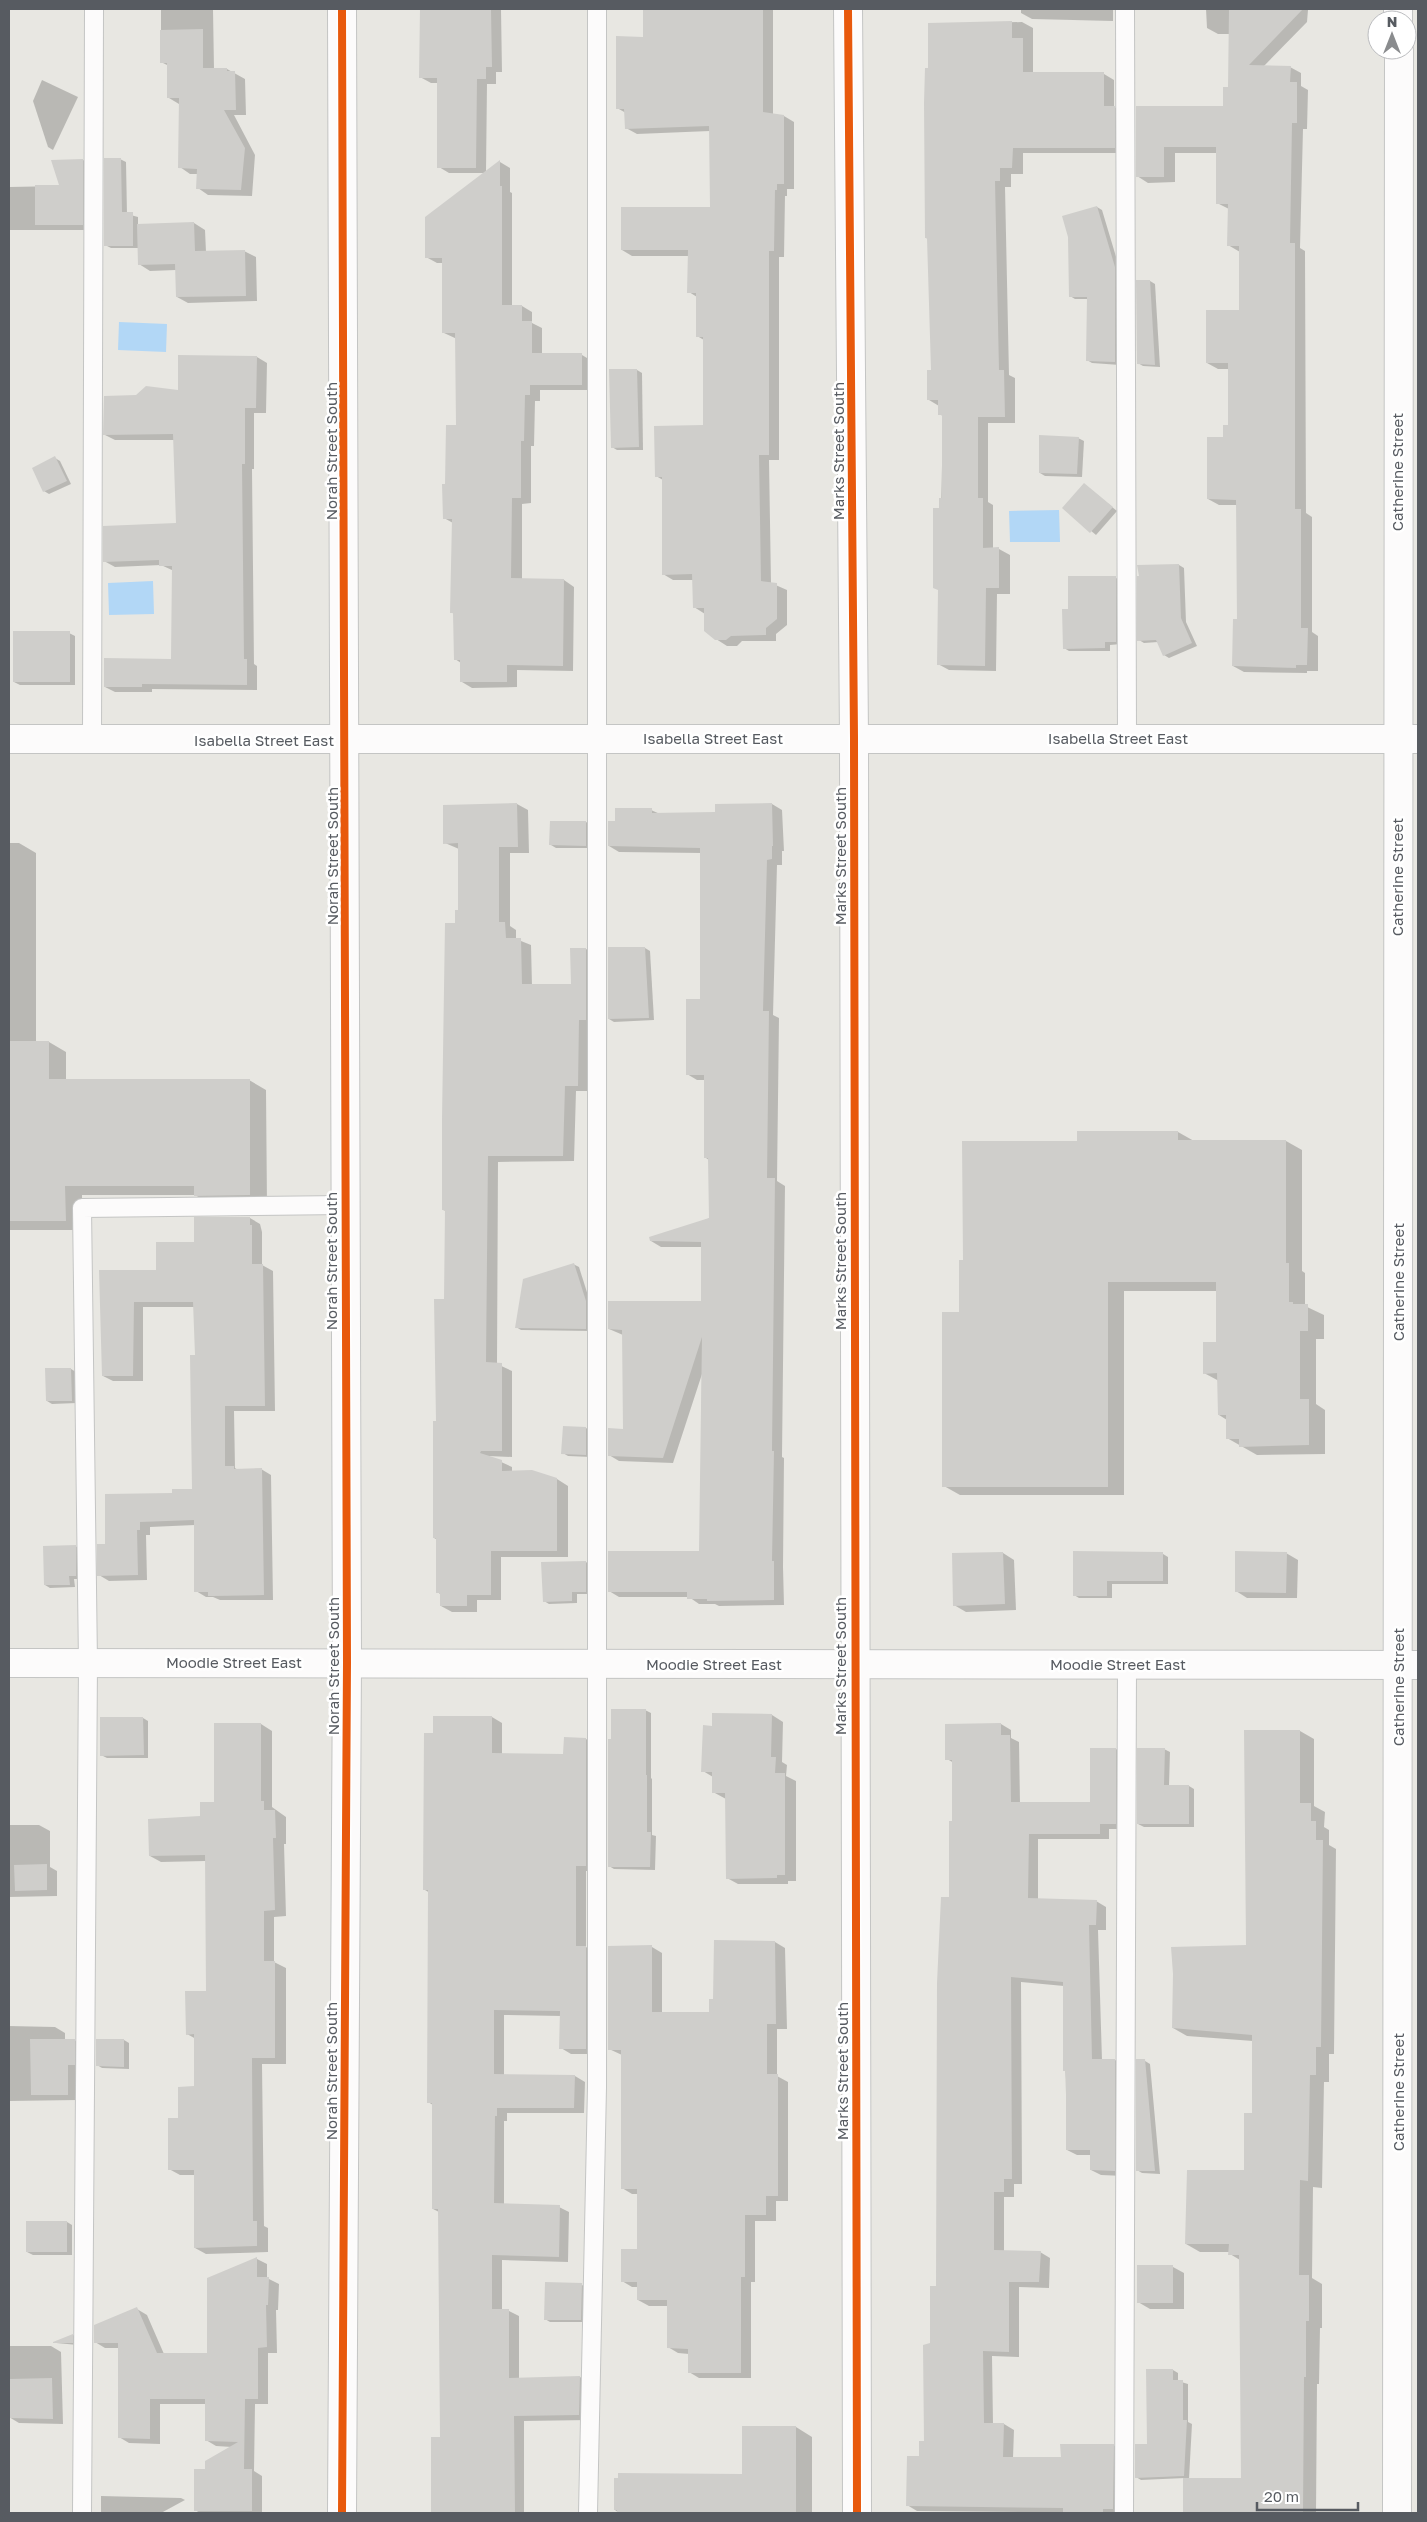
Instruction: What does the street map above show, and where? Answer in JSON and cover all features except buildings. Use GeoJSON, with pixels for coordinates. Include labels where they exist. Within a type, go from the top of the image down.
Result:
{"type":"FeatureCollection","features":[{"type":"Feature","properties":{"kind":"street","name":"Norah Street South"},"geometry":{"type":"LineString","coordinates":[[342,9],[346,740],[345,1205],[347,1662],[342,2513]]}},
{"type":"Feature","properties":{"kind":"street","name":"Marks Street South"},"geometry":{"type":"LineString","coordinates":[[848,9],[854,738],[854,1663],[857,2513]]}},
{"type":"Feature","properties":{"kind":"street","name":"Catherine Street"},"geometry":{"type":"LineString","coordinates":[[1397,2513],[1408,1666],[1408,739],[1398,60]]}},
{"type":"Feature","properties":{"kind":"street","name":"Isabella Street East"},"geometry":{"type":"LineString","coordinates":[[9,739],[1408,739]]}},
{"type":"Feature","properties":{"kind":"street","name":"Moodie Street East"},"geometry":{"type":"LineString","coordinates":[[9,1663],[347,1662],[597,1665],[854,1663],[1408,1666]]}},
{"type":"Feature","properties":{"kind":"lane"},"geometry":{"type":"LineString","coordinates":[[92,739],[94,9]]}},
{"type":"Feature","properties":{"kind":"lane"},"geometry":{"type":"LineString","coordinates":[[588,2513],[597,2087],[597,9]]}},
{"type":"Feature","properties":{"kind":"lane"},"geometry":{"type":"LineString","coordinates":[[1125,9],[1126,738]]}},
{"type":"Feature","properties":{"kind":"lane"},"geometry":{"type":"LineString","coordinates":[[82,2513],[88,1663],[82,1208],[345,1205]]}},
{"type":"Feature","properties":{"kind":"lane"},"geometry":{"type":"LineString","coordinates":[[1124,2513],[1127,1665]]}},
{"type":"Feature","properties":{"kind":"water"},"geometry":{"type":"Polygon","coordinates":[[[119,322],[167,324],[166,352],[118,350],[119,322]]]}},
{"type":"Feature","properties":{"kind":"water"},"geometry":{"type":"Polygon","coordinates":[[[1059,510],[1060,542],[1010,542],[1009,511],[1059,510]]]}},
{"type":"Feature","properties":{"kind":"water"},"geometry":{"type":"Polygon","coordinates":[[[153,581],[154,614],[109,615],[108,583],[153,581]]]}},
{"type":"Feature","properties":{"kind":"cycle path"},"geometry":{"type":"LineString","coordinates":[[342,9],[347,1662],[342,2513]]}},
{"type":"Feature","properties":{"kind":"cycle path"},"geometry":{"type":"LineString","coordinates":[[848,9],[854,738],[857,2513]]}}]}
